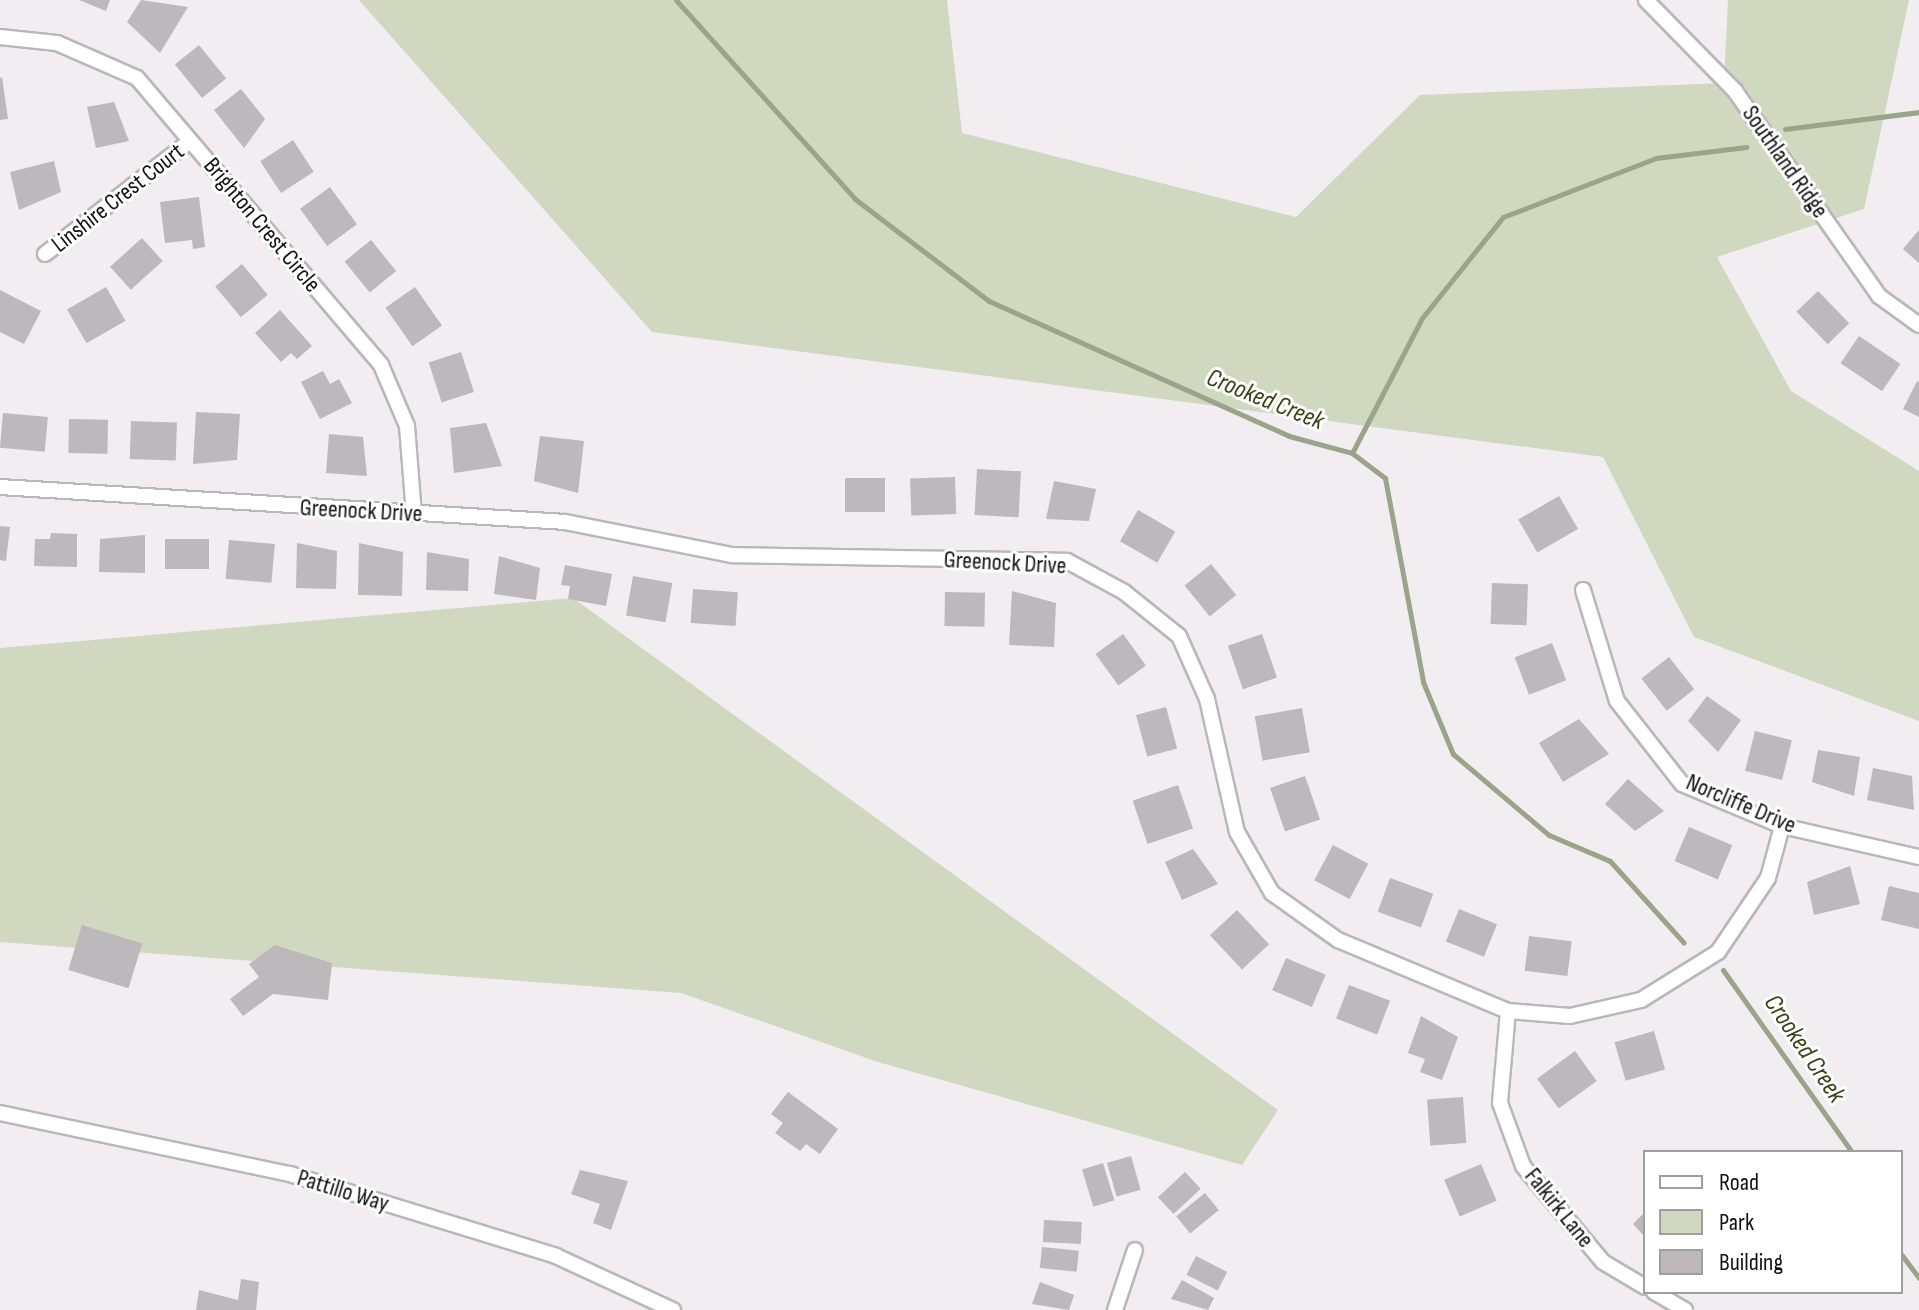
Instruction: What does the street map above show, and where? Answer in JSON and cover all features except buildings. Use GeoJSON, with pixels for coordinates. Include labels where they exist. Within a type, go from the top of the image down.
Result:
{"type":"FeatureCollection","features":[{"type":"Feature","properties":{"kind":"street","name":"Southland Ridge"},"geometry":{"type":"LineString","coordinates":[[1646,0],[1735,91],[1879,296],[1919,325]]}},
{"type":"Feature","properties":{"kind":"street","name":"Brighton Crest Circle"},"geometry":{"type":"LineString","coordinates":[[0,37],[57,43],[137,78],[381,365],[407,426],[414,514]]}},
{"type":"Feature","properties":{"kind":"street","name":"Linshire Crest Court"},"geometry":{"type":"LineString","coordinates":[[45,254],[190,141]]}},
{"type":"Feature","properties":{"kind":"street","name":"Greenock Drive"},"geometry":{"type":"LineString","coordinates":[[0,487],[565,522],[732,555],[1067,561],[1124,592],[1179,636],[1207,699],[1237,832],[1272,893],[1338,940],[1508,1011],[1570,1016],[1641,1000],[1718,952],[1768,878],[1782,826]]}},
{"type":"Feature","properties":{"kind":"street","name":"Norcliffe Drive"},"geometry":{"type":"LineString","coordinates":[[1583,590],[1617,701],[1682,784],[1782,826],[1919,857]]}},
{"type":"Feature","properties":{"kind":"street","name":"Falkirk Lane"},"geometry":{"type":"LineString","coordinates":[[1508,1011],[1500,1103],[1523,1166],[1603,1262],[1643,1286]]}},
{"type":"Feature","properties":{"kind":"street","name":"Pattillo Way"},"geometry":{"type":"LineString","coordinates":[[0,1113],[290,1174],[556,1256],[673,1310]]}},
{"type":"Feature","properties":{"kind":"street"},"geometry":{"type":"LineString","coordinates":[[1115,1310],[1135,1250]]}},
{"type":"Feature","properties":{"kind":"street"},"geometry":{"type":"LineString","coordinates":[[1657,1294],[1685,1310]]}},
{"type":"Feature","properties":{"kind":"green space"},"geometry":{"type":"Polygon","coordinates":[[[359,0],[947,0],[962,133],[1296,217],[1420,95],[1724,83],[1728,0],[1909,0],[1864,209],[1717,257],[1791,391],[1919,471],[1919,721],[1694,637],[1603,457],[652,332],[359,0]]]}},
{"type":"Feature","properties":{"kind":"green space"},"geometry":{"type":"Polygon","coordinates":[[[573,598],[1278,1110],[1242,1165],[878,1062],[681,993],[0,942],[0,648],[573,598]]]}},
{"type":"Feature","properties":{"kind":"waterway","name":"Crooked Creek"},"geometry":{"type":"LineString","coordinates":[[676,0],[855,199],[989,301],[1289,436],[1352,453],[1385,478],[1423,682],[1453,754],[1549,835],[1610,861],[1684,943]]}},
{"type":"Feature","properties":{"kind":"waterway"},"geometry":{"type":"LineString","coordinates":[[1785,129],[1919,112]]}},
{"type":"Feature","properties":{"kind":"waterway"},"geometry":{"type":"LineString","coordinates":[[1352,453],[1422,318],[1503,217],[1656,158],[1746,147]]}},
{"type":"Feature","properties":{"kind":"waterway","name":"Crooked Creek"},"geometry":{"type":"LineString","coordinates":[[1723,970],[1851,1150]]}},
{"type":"Feature","properties":{"kind":"waterway","name":"Crooked Creek"},"geometry":{"type":"LineString","coordinates":[[1903,1257],[1919,1278]]}}]}
